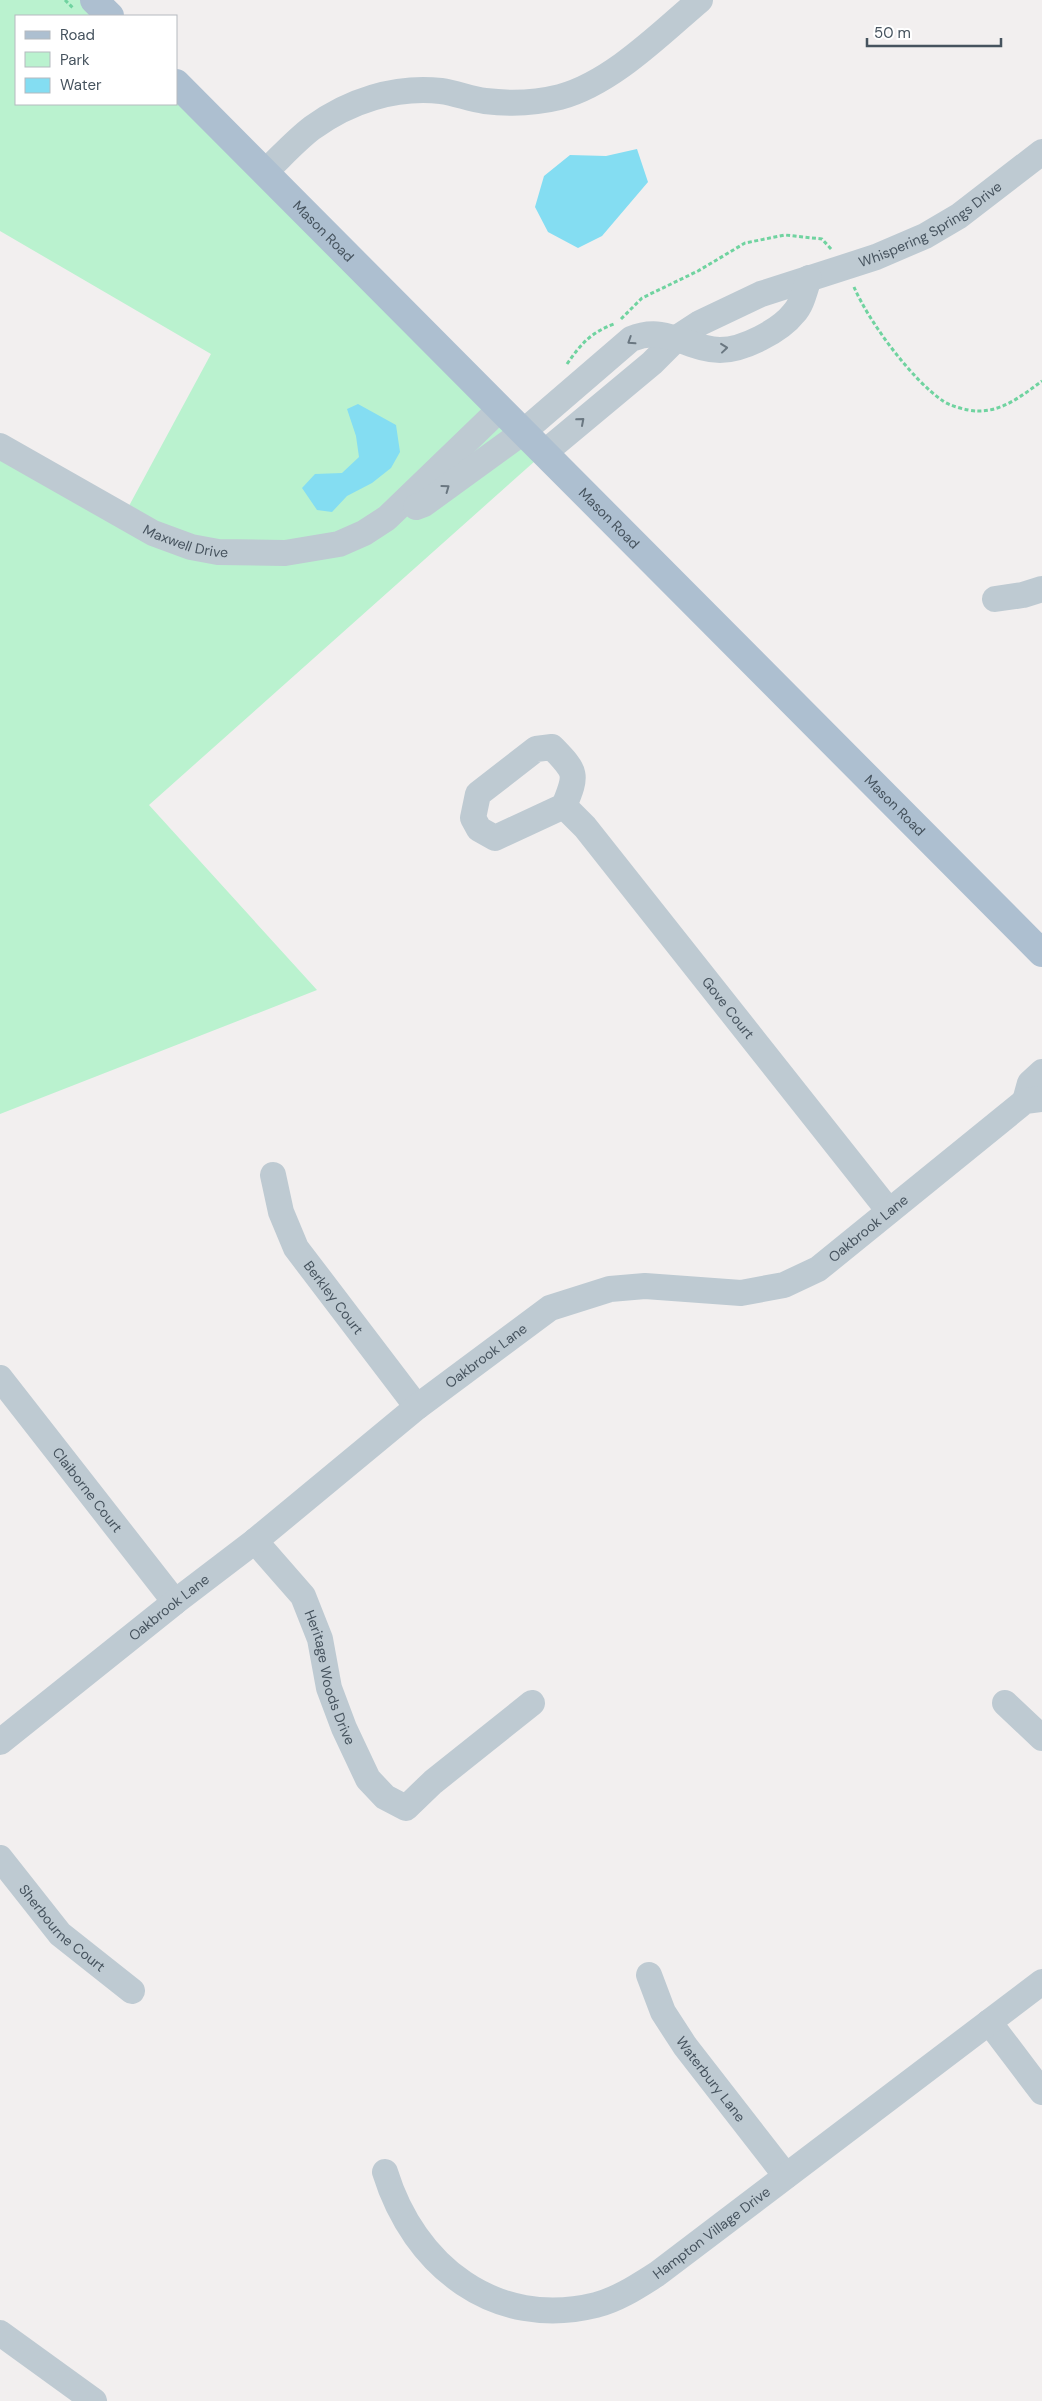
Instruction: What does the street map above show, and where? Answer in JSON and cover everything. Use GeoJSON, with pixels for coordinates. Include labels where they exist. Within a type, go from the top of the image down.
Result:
{"type":"FeatureCollection","features":[{"type":"Feature","properties":{"kind":"main road"},"geometry":{"type":"LineString","coordinates":[[94,0],[109,15]]}},
{"type":"Feature","properties":{"kind":"main road","name":"Mason Road"},"geometry":{"type":"LineString","coordinates":[[178,85],[1042,953]]}},
{"type":"Feature","properties":{"kind":"street"},"geometry":{"type":"LineString","coordinates":[[265,172],[312,129],[339,112],[369,98],[406,90],[441,91],[484,101],[524,103],[562,96],[600,79],[643,49],[700,0]]}},
{"type":"Feature","properties":{"kind":"street","name":"Whispering Springs Drive"},"geometry":{"type":"LineString","coordinates":[[544,453],[652,363],[678,338],[724,310],[761,294],[876,257],[925,236],[959,216],[1042,152]]}},
{"type":"Feature","properties":{"kind":"street"},"geometry":{"type":"LineString","coordinates":[[523,432],[631,339],[652,334],[678,338],[720,350],[743,345],[781,326],[796,312],[809,278]]}},
{"type":"Feature","properties":{"kind":"street","name":"Maxwell Drive"},"geometry":{"type":"LineString","coordinates":[[387,518],[500,409]]}},
{"type":"Feature","properties":{"kind":"street","name":"Maxwell Drive"},"geometry":{"type":"LineString","coordinates":[[0,446],[152,533],[191,547],[258,554],[312,550],[339,544],[387,518],[424,504],[523,432]]}},
{"type":"Feature","properties":{"kind":"street"},"geometry":{"type":"LineString","coordinates":[[995,598],[1023,596],[1042,589]]}},
{"type":"Feature","properties":{"kind":"street","name":"Gove Court"},"geometry":{"type":"LineString","coordinates":[[564,806],[585,827],[889,1211]]}},
{"type":"Feature","properties":{"kind":"street","name":"Oakbrook Lane"},"geometry":{"type":"LineString","coordinates":[[0,1742],[175,1602],[255,1541],[417,1407],[550,1308],[610,1289],[646,1286],[741,1293],[784,1285],[818,1269],[889,1211],[1034,1100],[1030,1083],[1042,1072]]}},
{"type":"Feature","properties":{"kind":"street","name":"Berkley Court"},"geometry":{"type":"LineString","coordinates":[[273,1175],[281,1212],[296,1248],[417,1407]]}},
{"type":"Feature","properties":{"kind":"street","name":"Claiborne Court"},"geometry":{"type":"LineString","coordinates":[[0,1378],[175,1602]]}},
{"type":"Feature","properties":{"kind":"street","name":"Heritage Woods Drive"},"geometry":{"type":"LineString","coordinates":[[255,1541],[303,1596],[320,1639],[328,1688],[344,1728],[368,1779],[385,1797],[406,1808],[433,1782],[532,1703]]}},
{"type":"Feature","properties":{"kind":"street"},"geometry":{"type":"LineString","coordinates":[[1005,1703],[1042,1738]]}},
{"type":"Feature","properties":{"kind":"street","name":"Sherbourne Court"},"geometry":{"type":"LineString","coordinates":[[0,1858],[60,1934],[132,1990]]}},
{"type":"Feature","properties":{"kind":"street","name":"Waterbury Lane"},"geometry":{"type":"LineString","coordinates":[[649,1975],[663,2012],[684,2046],[786,2176]]}},
{"type":"Feature","properties":{"kind":"street","name":"Hampton Village Drive"},"geometry":{"type":"LineString","coordinates":[[384,2172],[400,2210],[414,2232],[431,2254],[460,2282],[472,2290],[498,2301],[541,2310],[570,2309],[597,2305],[623,2295],[657,2274],[1042,1982]]}},
{"type":"Feature","properties":{"kind":"street"},"geometry":{"type":"LineString","coordinates":[[989,2022],[1042,2092]]}},
{"type":"Feature","properties":{"kind":"street"},"geometry":{"type":"LineString","coordinates":[[0,2333],[80,2397]]}},
{"type":"Feature","properties":{"kind":"green space"},"geometry":{"type":"Polygon","coordinates":[[[0,0],[94,0],[109,15],[15,15],[15,105],[178,105],[178,85],[544,453],[149,805],[317,990],[0,1114],[0,446],[123,517],[211,354],[0,231],[0,0]]]}},
{"type":"Feature","properties":{"kind":"water"},"geometry":{"type":"Polygon","coordinates":[[[637,149],[648,182],[602,236],[578,248],[548,232],[535,207],[544,176],[570,155],[606,156],[637,149]]]}},
{"type":"Feature","properties":{"kind":"water"},"geometry":{"type":"Polygon","coordinates":[[[358,404],[396,425],[400,452],[391,468],[372,483],[347,496],[332,512],[317,510],[302,488],[315,474],[342,473],[359,457],[356,436],[347,409],[358,404]]]}}]}
